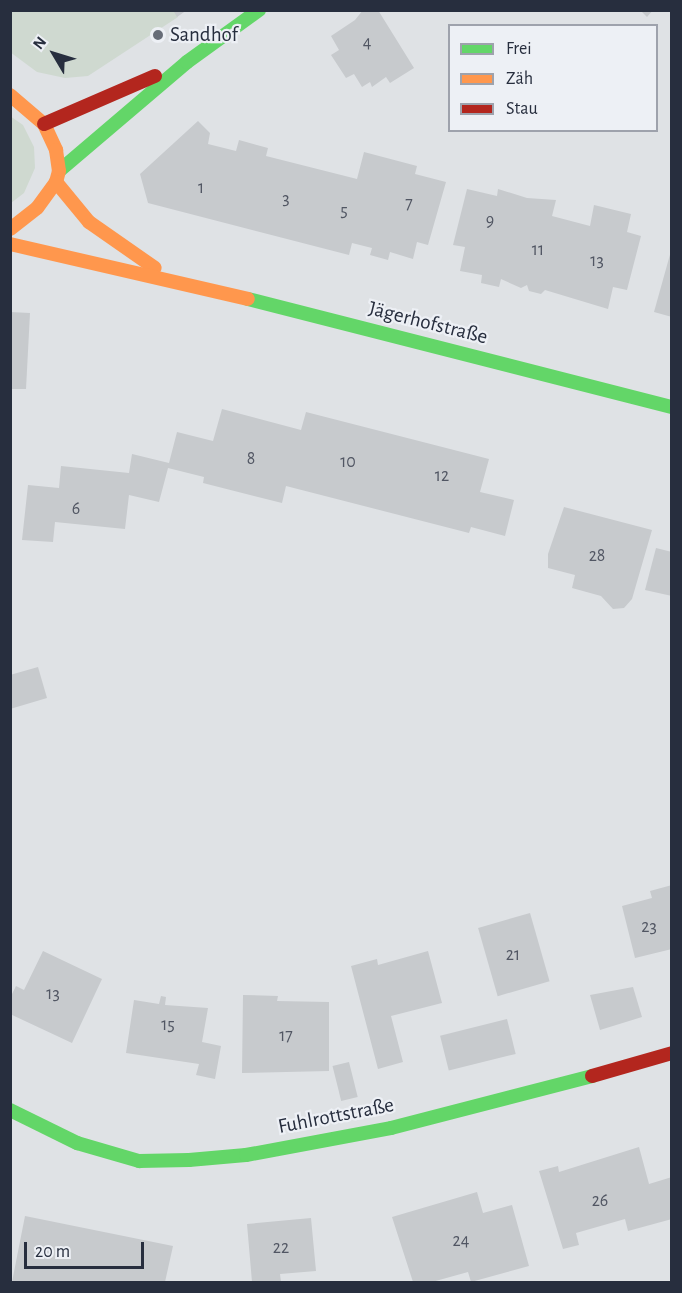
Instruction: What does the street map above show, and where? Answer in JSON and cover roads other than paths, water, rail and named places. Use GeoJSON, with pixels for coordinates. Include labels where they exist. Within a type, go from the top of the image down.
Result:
{"type":"FeatureCollection","features":[{"type":"Feature","properties":{"kind":"street"},"geometry":{"type":"LineString","coordinates":[[10,229],[36,208],[57,177],[187,62],[258,10]]}},
{"type":"Feature","properties":{"kind":"street"},"geometry":{"type":"LineString","coordinates":[[44,123],[187,62]]}},
{"type":"Feature","properties":{"kind":"street"},"geometry":{"type":"LineString","coordinates":[[10,95],[44,123],[56,150],[57,177]]}},
{"type":"Feature","properties":{"kind":"street","name":"Jägerhofstraße"},"geometry":{"type":"LineString","coordinates":[[57,177],[106,236],[174,280]]}},
{"type":"Feature","properties":{"kind":"street","name":"Jägerhofstraße"},"geometry":{"type":"LineString","coordinates":[[10,243],[174,280],[672,407]]}},
{"type":"Feature","properties":{"kind":"street","name":"Fuhlrottstraße"},"geometry":{"type":"LineString","coordinates":[[10,1110],[77,1143],[139,1161],[189,1161],[246,1155],[391,1128],[513,1099],[672,1053]]}},
{"type":"Feature","properties":{"kind":"place","name":"Sandhof"},"geometry":{"type":"Point","coordinates":[158,35]}}]}
